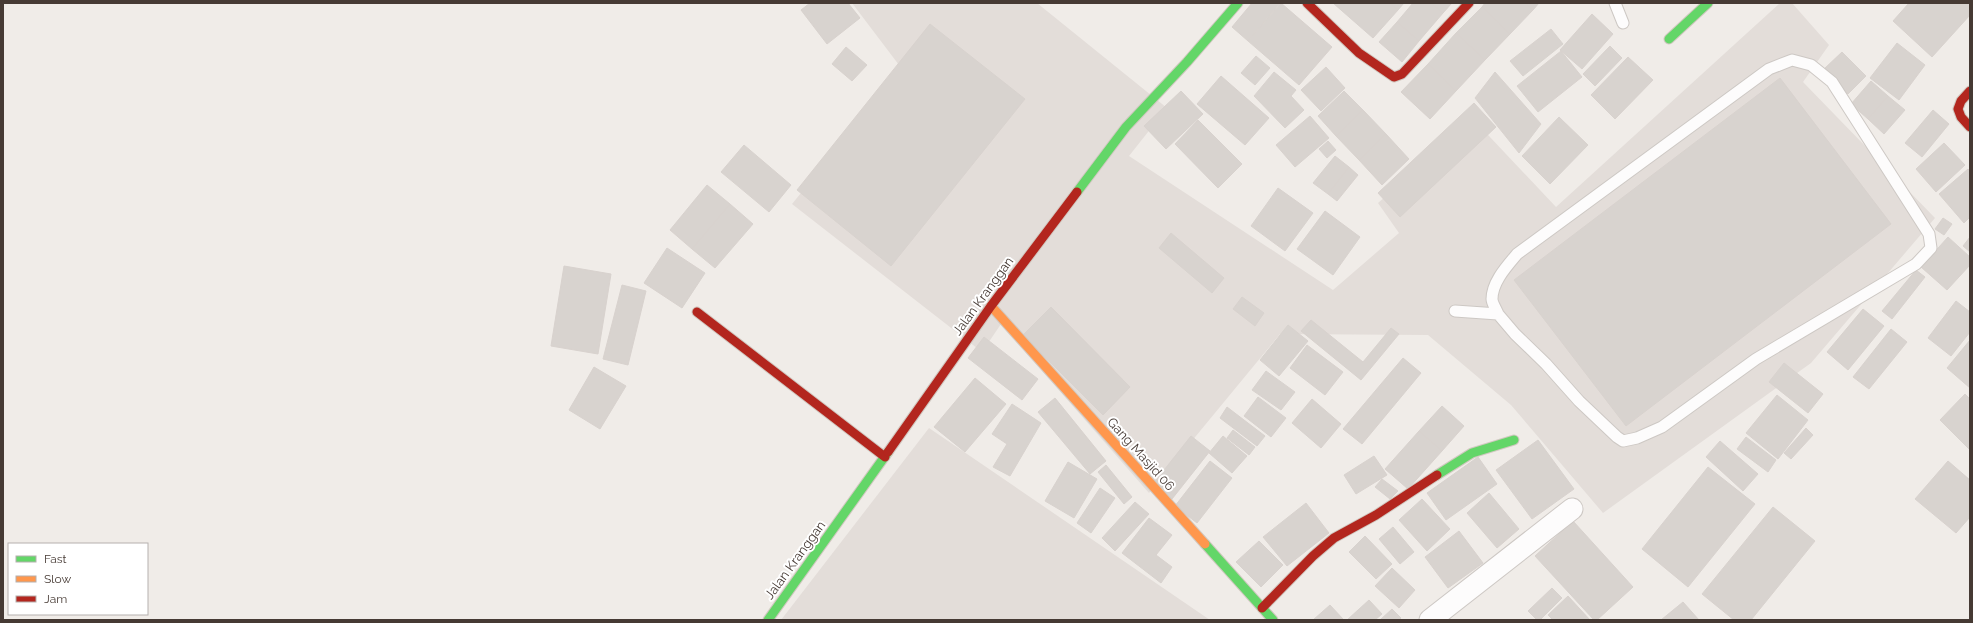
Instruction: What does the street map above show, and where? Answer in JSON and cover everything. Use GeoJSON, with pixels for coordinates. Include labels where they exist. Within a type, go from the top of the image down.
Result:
{"type":"FeatureCollection","features":[{"type":"Feature","properties":{"kind":"street","name":"Jalan Kranggan"},"geometry":{"type":"LineString","coordinates":[[768,620],[886,457],[990,306],[1122,132],[1187,62],[1238,3]]}},
{"type":"Feature","properties":{"kind":"street"},"geometry":{"type":"LineString","coordinates":[[1308,3],[1354,47],[1383,71],[1394,77],[1402,74],[1469,3]]}},
{"type":"Feature","properties":{"kind":"street"},"geometry":{"type":"LineString","coordinates":[[1669,39],[1708,3]]}},
{"type":"Feature","properties":{"kind":"street"},"geometry":{"type":"LineString","coordinates":[[1970,91],[1959,102],[1957,107],[1961,118],[1970,127]]}},
{"type":"Feature","properties":{"kind":"street","name":"Gang Masjid 06"},"geometry":{"type":"LineString","coordinates":[[990,306],[1273,620]]}},
{"type":"Feature","properties":{"kind":"street"},"geometry":{"type":"LineString","coordinates":[[697,312],[886,457]]}},
{"type":"Feature","properties":{"kind":"street"},"geometry":{"type":"LineString","coordinates":[[1262,608],[1313,556],[1334,538],[1376,515],[1472,453],[1514,440]]}},
{"type":"Feature","properties":{"kind":"street"},"geometry":{"type":"LineString","coordinates":[[1430,620],[1572,509]]}},
{"type":"Feature","properties":{"kind":"lane"},"geometry":{"type":"LineString","coordinates":[[1615,3],[1623,23]]}},
{"type":"Feature","properties":{"kind":"lane"},"geometry":{"type":"LineString","coordinates":[[1455,311],[1498,314],[1579,401],[1623,441],[1637,438],[1662,427],[1756,359],[1916,264],[1930,248],[1929,234],[1832,82],[1811,65],[1792,60],[1769,69],[1517,254],[1504,270],[1496,286],[1492,300],[1498,314]]}},
{"type":"Feature","properties":{"kind":"shaded area"},"geometry":{"type":"Polygon","coordinates":[[[852,3],[1037,3],[1167,108],[1129,156],[1333,290],[1399,233],[1378,203],[1473,119],[1556,207],[1780,3],[1792,3],[1829,45],[1803,82],[1935,218],[1811,363],[1603,513],[1511,405],[1428,335],[1280,334],[1149,493],[1001,324],[982,352],[792,204],[902,69],[852,3]]]}},
{"type":"Feature","properties":{"kind":"shaded area"},"geometry":{"type":"Polygon","coordinates":[[[929,428],[1210,620],[781,620],[929,428]]]}},
{"type":"Feature","properties":{"kind":"building"},"geometry":{"type":"Polygon","coordinates":[[[810,3],[848,3],[860,18],[827,44],[801,10],[810,3]]]}},
{"type":"Feature","properties":{"kind":"building"},"geometry":{"type":"Polygon","coordinates":[[[1252,3],[1280,3],[1248,41],[1232,27],[1252,3]]]}},
{"type":"Feature","properties":{"kind":"building"},"geometry":{"type":"Polygon","coordinates":[[[1281,3],[1332,47],[1299,85],[1248,41],[1281,3]]]}},
{"type":"Feature","properties":{"kind":"building"},"geometry":{"type":"Polygon","coordinates":[[[1333,3],[1390,3],[1398,10],[1373,38],[1333,3]]]}},
{"type":"Feature","properties":{"kind":"building"},"geometry":{"type":"Polygon","coordinates":[[[1390,3],[1404,3],[1398,10],[1390,3]]]}},
{"type":"Feature","properties":{"kind":"building"},"geometry":{"type":"Polygon","coordinates":[[[1413,3],[1431,3],[1443,13],[1419,41],[1397,22],[1413,3]]]}},
{"type":"Feature","properties":{"kind":"building"},"geometry":{"type":"Polygon","coordinates":[[[1431,3],[1452,3],[1443,13],[1431,3]]]}},
{"type":"Feature","properties":{"kind":"building"},"geometry":{"type":"Polygon","coordinates":[[[1485,3],[1525,3],[1533,10],[1510,34],[1482,7],[1485,3]]]}},
{"type":"Feature","properties":{"kind":"building"},"geometry":{"type":"Polygon","coordinates":[[[1525,3],[1539,3],[1533,10],[1525,3]]]}},
{"type":"Feature","properties":{"kind":"building"},"geometry":{"type":"Polygon","coordinates":[[[1909,3],[1970,3],[1970,15],[1932,57],[1893,21],[1909,3]]]}},
{"type":"Feature","properties":{"kind":"building"},"geometry":{"type":"Polygon","coordinates":[[[1482,7],[1510,34],[1485,60],[1456,33],[1482,7]]]}},
{"type":"Feature","properties":{"kind":"building"},"geometry":{"type":"Polygon","coordinates":[[[1592,14],[1613,34],[1582,69],[1560,50],[1592,14]]]}},
{"type":"Feature","properties":{"kind":"building"},"geometry":{"type":"Polygon","coordinates":[[[1397,22],[1419,41],[1402,62],[1379,42],[1397,22]]]}},
{"type":"Feature","properties":{"kind":"building"},"geometry":{"type":"Polygon","coordinates":[[[930,24],[1025,99],[891,266],[797,190],[930,24]]]}},
{"type":"Feature","properties":{"kind":"building"},"geometry":{"type":"Polygon","coordinates":[[[1551,29],[1563,44],[1523,76],[1510,61],[1551,29]]]}},
{"type":"Feature","properties":{"kind":"building"},"geometry":{"type":"Polygon","coordinates":[[[1456,33],[1485,60],[1456,91],[1428,64],[1456,33]]]}},
{"type":"Feature","properties":{"kind":"building"},"geometry":{"type":"Polygon","coordinates":[[[1897,43],[1925,65],[1899,100],[1870,78],[1897,43]]]}},
{"type":"Feature","properties":{"kind":"building"},"geometry":{"type":"Polygon","coordinates":[[[1610,46],[1622,58],[1595,86],[1583,74],[1610,46]]]}},
{"type":"Feature","properties":{"kind":"building"},"geometry":{"type":"Polygon","coordinates":[[[846,47],[867,65],[852,81],[832,64],[846,47]]]}},
{"type":"Feature","properties":{"kind":"building"},"geometry":{"type":"Polygon","coordinates":[[[1561,51],[1582,77],[1538,112],[1517,86],[1561,51]]]}},
{"type":"Feature","properties":{"kind":"building"},"geometry":{"type":"Polygon","coordinates":[[[1842,52],[1866,76],[1848,94],[1824,69],[1842,52]]]}},
{"type":"Feature","properties":{"kind":"building"},"geometry":{"type":"Polygon","coordinates":[[[1256,56],[1270,68],[1255,85],[1241,73],[1256,56]]]}},
{"type":"Feature","properties":{"kind":"building"},"geometry":{"type":"Polygon","coordinates":[[[1628,57],[1653,80],[1615,119],[1591,95],[1628,57]]]}},
{"type":"Feature","properties":{"kind":"building"},"geometry":{"type":"Polygon","coordinates":[[[1428,64],[1456,91],[1430,119],[1401,92],[1428,64]]]}},
{"type":"Feature","properties":{"kind":"building"},"geometry":{"type":"Polygon","coordinates":[[[1326,67],[1345,88],[1321,111],[1301,90],[1326,67]]]}},
{"type":"Feature","properties":{"kind":"building"},"geometry":{"type":"Polygon","coordinates":[[[1274,72],[1296,90],[1291,96],[1304,110],[1285,128],[1254,96],[1274,72]]]}},
{"type":"Feature","properties":{"kind":"building"},"geometry":{"type":"Polygon","coordinates":[[[1495,72],[1541,124],[1519,153],[1475,98],[1495,72]]]}},
{"type":"Feature","properties":{"kind":"building"},"geometry":{"type":"Polygon","coordinates":[[[1221,76],[1269,118],[1245,145],[1197,104],[1221,76]]]}},
{"type":"Feature","properties":{"kind":"building"},"geometry":{"type":"Polygon","coordinates":[[[1780,78],[1891,224],[1626,426],[1514,280],[1780,78]]]}},
{"type":"Feature","properties":{"kind":"building"},"geometry":{"type":"Polygon","coordinates":[[[1871,81],[1888,96],[1868,119],[1851,104],[1871,81]]]}},
{"type":"Feature","properties":{"kind":"building"},"geometry":{"type":"Polygon","coordinates":[[[1181,91],[1203,114],[1166,149],[1144,126],[1181,91]]]}},
{"type":"Feature","properties":{"kind":"building"},"geometry":{"type":"Polygon","coordinates":[[[1344,91],[1363,110],[1336,136],[1318,116],[1344,91]]]}},
{"type":"Feature","properties":{"kind":"building"},"geometry":{"type":"Polygon","coordinates":[[[1888,96],[1905,110],[1884,134],[1868,119],[1888,96]]]}},
{"type":"Feature","properties":{"kind":"building"},"geometry":{"type":"Polygon","coordinates":[[[1474,103],[1496,127],[1400,217],[1378,193],[1474,103]]]}},
{"type":"Feature","properties":{"kind":"building"},"geometry":{"type":"Polygon","coordinates":[[[1363,110],[1386,134],[1359,160],[1336,136],[1363,110]]]}},
{"type":"Feature","properties":{"kind":"building"},"geometry":{"type":"Polygon","coordinates":[[[1933,110],[1949,124],[1922,157],[1905,143],[1933,110]]]}},
{"type":"Feature","properties":{"kind":"building"},"geometry":{"type":"Polygon","coordinates":[[[1310,116],[1329,138],[1295,167],[1276,145],[1310,116]]]}},
{"type":"Feature","properties":{"kind":"building"},"geometry":{"type":"Polygon","coordinates":[[[1559,117],[1588,145],[1550,184],[1522,156],[1559,117]]]}},
{"type":"Feature","properties":{"kind":"building"},"geometry":{"type":"Polygon","coordinates":[[[1198,120],[1242,164],[1218,188],[1175,144],[1198,120]]]}},
{"type":"Feature","properties":{"kind":"building"},"geometry":{"type":"Polygon","coordinates":[[[1386,134],[1409,159],[1382,185],[1359,160],[1386,134]]]}},
{"type":"Feature","properties":{"kind":"building"},"geometry":{"type":"Polygon","coordinates":[[[1328,141],[1336,150],[1327,158],[1319,149],[1328,141]]]}},
{"type":"Feature","properties":{"kind":"building"},"geometry":{"type":"Polygon","coordinates":[[[1944,143],[1965,165],[1936,192],[1916,169],[1944,143]]]}},
{"type":"Feature","properties":{"kind":"building"},"geometry":{"type":"Polygon","coordinates":[[[744,145],[791,185],[769,212],[721,172],[744,145]]]}},
{"type":"Feature","properties":{"kind":"building"},"geometry":{"type":"Polygon","coordinates":[[[1335,156],[1349,167],[1328,194],[1313,183],[1335,156]]]}},
{"type":"Feature","properties":{"kind":"building"},"geometry":{"type":"Polygon","coordinates":[[[1349,167],[1358,175],[1337,201],[1328,194],[1349,167]]]}},
{"type":"Feature","properties":{"kind":"building"},"geometry":{"type":"Polygon","coordinates":[[[1968,169],[1970,171],[1970,217],[1964,223],[1939,194],[1968,169]]]}},
{"type":"Feature","properties":{"kind":"building"},"geometry":{"type":"Polygon","coordinates":[[[707,185],[730,204],[692,249],[670,230],[707,185]]]}},
{"type":"Feature","properties":{"kind":"building"},"geometry":{"type":"Polygon","coordinates":[[[1278,188],[1313,213],[1285,251],[1251,226],[1278,188]]]}},
{"type":"Feature","properties":{"kind":"building"},"geometry":{"type":"Polygon","coordinates":[[[730,204],[753,224],[715,268],[692,249],[730,204]]]}},
{"type":"Feature","properties":{"kind":"building"},"geometry":{"type":"Polygon","coordinates":[[[1325,211],[1360,237],[1333,275],[1297,249],[1325,211]]]}},
{"type":"Feature","properties":{"kind":"building"},"geometry":{"type":"Polygon","coordinates":[[[1943,218],[1952,224],[1944,235],[1935,229],[1943,218]]]}},
{"type":"Feature","properties":{"kind":"building"},"geometry":{"type":"Polygon","coordinates":[[[1171,233],[1224,278],[1212,293],[1159,248],[1171,233]]]}},
{"type":"Feature","properties":{"kind":"building"},"geometry":{"type":"Polygon","coordinates":[[[1948,237],[1970,257],[1970,265],[1947,290],[1921,267],[1948,237]]]}},
{"type":"Feature","properties":{"kind":"building"},"geometry":{"type":"Polygon","coordinates":[[[1970,237],[1970,252],[1963,246],[1970,237]]]}},
{"type":"Feature","properties":{"kind":"building"},"geometry":{"type":"Polygon","coordinates":[[[667,248],[705,273],[682,308],[644,283],[667,248]]]}},
{"type":"Feature","properties":{"kind":"building"},"geometry":{"type":"Polygon","coordinates":[[[564,266],[611,274],[598,354],[551,346],[564,266]]]}},
{"type":"Feature","properties":{"kind":"building"},"geometry":{"type":"Polygon","coordinates":[[[1916,270],[1925,277],[1892,319],[1882,311],[1916,270]]]}},
{"type":"Feature","properties":{"kind":"building"},"geometry":{"type":"Polygon","coordinates":[[[622,285],[646,291],[628,365],[603,359],[622,285]]]}},
{"type":"Feature","properties":{"kind":"building"},"geometry":{"type":"Polygon","coordinates":[[[1242,297],[1264,313],[1255,326],[1233,309],[1242,297]]]}},
{"type":"Feature","properties":{"kind":"building"},"geometry":{"type":"Polygon","coordinates":[[[1956,301],[1970,312],[1970,332],[1951,356],[1928,338],[1956,301]]]}},
{"type":"Feature","properties":{"kind":"building"},"geometry":{"type":"Polygon","coordinates":[[[1051,307],[1130,387],[1103,415],[1023,335],[1051,307]]]}},
{"type":"Feature","properties":{"kind":"building"},"geometry":{"type":"Polygon","coordinates":[[[1863,309],[1884,326],[1848,370],[1827,352],[1863,309]]]}},
{"type":"Feature","properties":{"kind":"building"},"geometry":{"type":"Polygon","coordinates":[[[1311,320],[1363,362],[1391,328],[1399,334],[1361,380],[1301,331],[1311,320]]]}},
{"type":"Feature","properties":{"kind":"building"},"geometry":{"type":"Polygon","coordinates":[[[1288,325],[1308,341],[1279,376],[1260,360],[1288,325]]]}},
{"type":"Feature","properties":{"kind":"building"},"geometry":{"type":"Polygon","coordinates":[[[1891,329],[1907,342],[1869,389],[1853,377],[1891,329]]]}},
{"type":"Feature","properties":{"kind":"building"},"geometry":{"type":"Polygon","coordinates":[[[984,337],[1038,379],[1022,400],[968,358],[984,337]]]}},
{"type":"Feature","properties":{"kind":"building"},"geometry":{"type":"Polygon","coordinates":[[[1970,340],[1970,388],[1947,368],[1970,340]]]}},
{"type":"Feature","properties":{"kind":"building"},"geometry":{"type":"Polygon","coordinates":[[[1307,345],[1343,372],[1325,395],[1290,368],[1307,345]]]}},
{"type":"Feature","properties":{"kind":"building"},"geometry":{"type":"Polygon","coordinates":[[[1403,358],[1421,373],[1362,444],[1343,429],[1403,358]]]}},
{"type":"Feature","properties":{"kind":"building"},"geometry":{"type":"Polygon","coordinates":[[[1784,363],[1823,394],[1808,413],[1769,382],[1784,363]]]}},
{"type":"Feature","properties":{"kind":"building"},"geometry":{"type":"Polygon","coordinates":[[[594,367],[626,386],[600,429],[569,410],[594,367]]]}},
{"type":"Feature","properties":{"kind":"building"},"geometry":{"type":"Polygon","coordinates":[[[1266,371],[1295,392],[1281,410],[1252,390],[1266,371]]]}},
{"type":"Feature","properties":{"kind":"building"},"geometry":{"type":"Polygon","coordinates":[[[975,378],[1006,404],[965,452],[934,427],[975,378]]]}},
{"type":"Feature","properties":{"kind":"building"},"geometry":{"type":"Polygon","coordinates":[[[1965,394],[1970,399],[1969,449],[1940,420],[1965,394]]]}},
{"type":"Feature","properties":{"kind":"building"},"geometry":{"type":"Polygon","coordinates":[[[1777,395],[1808,420],[1778,459],[1746,433],[1777,395]]]}},
{"type":"Feature","properties":{"kind":"building"},"geometry":{"type":"Polygon","coordinates":[[[1258,397],[1286,418],[1271,437],[1244,416],[1258,397]]]}},
{"type":"Feature","properties":{"kind":"building"},"geometry":{"type":"Polygon","coordinates":[[[1055,398],[1106,461],[1090,474],[1038,412],[1055,398]]]}},
{"type":"Feature","properties":{"kind":"building"},"geometry":{"type":"Polygon","coordinates":[[[1312,399],[1341,424],[1321,448],[1292,423],[1312,399]]]}},
{"type":"Feature","properties":{"kind":"building"},"geometry":{"type":"Polygon","coordinates":[[[1012,404],[1041,423],[1010,476],[993,467],[1007,444],[992,434],[1012,404]]]}},
{"type":"Feature","properties":{"kind":"building"},"geometry":{"type":"Polygon","coordinates":[[[1442,406],[1464,426],[1442,451],[1419,431],[1442,406]]]}},
{"type":"Feature","properties":{"kind":"building"},"geometry":{"type":"Polygon","coordinates":[[[1227,407],[1265,436],[1257,446],[1220,418],[1227,407]]]}},
{"type":"Feature","properties":{"kind":"building"},"geometry":{"type":"Polygon","coordinates":[[[1806,428],[1813,435],[1791,459],[1784,453],[1806,428]]]}},
{"type":"Feature","properties":{"kind":"building"},"geometry":{"type":"Polygon","coordinates":[[[1233,430],[1255,447],[1249,455],[1227,438],[1233,430]]]}},
{"type":"Feature","properties":{"kind":"building"},"geometry":{"type":"Polygon","coordinates":[[[1419,431],[1442,451],[1408,489],[1385,469],[1419,431]]]}},
{"type":"Feature","properties":{"kind":"building"},"geometry":{"type":"Polygon","coordinates":[[[1191,436],[1210,451],[1172,499],[1153,484],[1191,436]]]}},
{"type":"Feature","properties":{"kind":"building"},"geometry":{"type":"Polygon","coordinates":[[[1223,436],[1247,456],[1232,473],[1209,453],[1223,436]]]}},
{"type":"Feature","properties":{"kind":"building"},"geometry":{"type":"Polygon","coordinates":[[[1746,437],[1776,460],[1768,472],[1737,449],[1746,437]]]}},
{"type":"Feature","properties":{"kind":"building"},"geometry":{"type":"Polygon","coordinates":[[[1538,440],[1574,489],[1532,519],[1496,470],[1538,440]]]}},
{"type":"Feature","properties":{"kind":"building"},"geometry":{"type":"Polygon","coordinates":[[[1720,441],[1758,474],[1743,491],[1706,457],[1720,441]]]}},
{"type":"Feature","properties":{"kind":"building"},"geometry":{"type":"Polygon","coordinates":[[[1374,456],[1387,475],[1356,494],[1344,475],[1374,456]]]}},
{"type":"Feature","properties":{"kind":"building"},"geometry":{"type":"Polygon","coordinates":[[[1478,457],[1497,484],[1446,520],[1427,493],[1478,457]]]}},
{"type":"Feature","properties":{"kind":"building"},"geometry":{"type":"Polygon","coordinates":[[[1210,461],[1232,478],[1197,523],[1175,506],[1210,461]]]}},
{"type":"Feature","properties":{"kind":"building"},"geometry":{"type":"Polygon","coordinates":[[[1948,461],[1970,480],[1970,517],[1956,533],[1915,499],[1948,461]]]}},
{"type":"Feature","properties":{"kind":"building"},"geometry":{"type":"Polygon","coordinates":[[[1068,462],[1097,479],[1074,518],[1045,501],[1068,462]]]}},
{"type":"Feature","properties":{"kind":"building"},"geometry":{"type":"Polygon","coordinates":[[[1106,465],[1132,497],[1124,504],[1098,472],[1106,465]]]}},
{"type":"Feature","properties":{"kind":"building"},"geometry":{"type":"Polygon","coordinates":[[[1708,467],[1755,504],[1688,587],[1642,549],[1708,467]]]}},
{"type":"Feature","properties":{"kind":"building"},"geometry":{"type":"Polygon","coordinates":[[[1382,479],[1398,491],[1390,499],[1375,487],[1382,479]]]}},
{"type":"Feature","properties":{"kind":"building"},"geometry":{"type":"Polygon","coordinates":[[[1100,488],[1115,498],[1091,533],[1077,523],[1100,488]]]}},
{"type":"Feature","properties":{"kind":"building"},"geometry":{"type":"Polygon","coordinates":[[[1489,493],[1519,529],[1497,548],[1467,513],[1489,493]]]}},
{"type":"Feature","properties":{"kind":"building"},"geometry":{"type":"Polygon","coordinates":[[[1422,499],[1450,529],[1427,551],[1399,520],[1422,499]]]}},
{"type":"Feature","properties":{"kind":"building"},"geometry":{"type":"Polygon","coordinates":[[[1135,502],[1149,514],[1115,551],[1102,538],[1135,502]]]}},
{"type":"Feature","properties":{"kind":"building"},"geometry":{"type":"Polygon","coordinates":[[[1306,503],[1329,533],[1287,566],[1263,537],[1306,503]]]}},
{"type":"Feature","properties":{"kind":"building"},"geometry":{"type":"Polygon","coordinates":[[[1773,507],[1815,541],[1751,620],[1734,620],[1702,594],[1773,507]]]}},
{"type":"Feature","properties":{"kind":"building"},"geometry":{"type":"Polygon","coordinates":[[[1149,518],[1172,535],[1156,555],[1172,567],[1161,583],[1122,553],[1149,518]]]}},
{"type":"Feature","properties":{"kind":"building"},"geometry":{"type":"Polygon","coordinates":[[[1573,521],[1633,587],[1597,620],[1594,620],[1535,556],[1573,521]]]}},
{"type":"Feature","properties":{"kind":"building"},"geometry":{"type":"Polygon","coordinates":[[[1393,527],[1414,552],[1400,564],[1379,539],[1393,527]]]}},
{"type":"Feature","properties":{"kind":"building"},"geometry":{"type":"Polygon","coordinates":[[[1459,531],[1483,563],[1448,588],[1425,557],[1459,531]]]}},
{"type":"Feature","properties":{"kind":"building"},"geometry":{"type":"Polygon","coordinates":[[[1365,536],[1392,564],[1376,579],[1349,552],[1365,536]]]}},
{"type":"Feature","properties":{"kind":"building"},"geometry":{"type":"Polygon","coordinates":[[[1259,541],[1283,565],[1261,587],[1236,562],[1259,541]]]}},
{"type":"Feature","properties":{"kind":"building"},"geometry":{"type":"Polygon","coordinates":[[[1392,568],[1415,590],[1399,608],[1375,586],[1392,568]]]}},
{"type":"Feature","properties":{"kind":"building"},"geometry":{"type":"Polygon","coordinates":[[[1552,588],[1562,598],[1540,620],[1537,620],[1528,611],[1552,588]]]}},
{"type":"Feature","properties":{"kind":"building"},"geometry":{"type":"Polygon","coordinates":[[[1568,596],[1590,620],[1553,620],[1548,615],[1568,596]]]}},
{"type":"Feature","properties":{"kind":"building"},"geometry":{"type":"Polygon","coordinates":[[[1369,600],[1382,614],[1375,620],[1347,620],[1369,600]]]}},
{"type":"Feature","properties":{"kind":"building"},"geometry":{"type":"Polygon","coordinates":[[[1683,602],[1699,620],[1661,620],[1683,602]]]}},
{"type":"Feature","properties":{"kind":"building"},"geometry":{"type":"Polygon","coordinates":[[[1330,605],[1343,619],[1313,620],[1330,605]]]}},
{"type":"Feature","properties":{"kind":"building"},"geometry":{"type":"Polygon","coordinates":[[[1392,609],[1401,618],[1399,620],[1380,620],[1392,609]]]}},
{"type":"Feature","properties":{"kind":"traffic: fast"},"geometry":{"type":"LineString","coordinates":[[1077,192],[1126,127],[1187,62],[1238,3]]}},
{"type":"Feature","properties":{"kind":"traffic: fast"},"geometry":{"type":"LineString","coordinates":[[1669,39],[1708,3]]}},
{"type":"Feature","properties":{"kind":"traffic: fast"},"geometry":{"type":"LineString","coordinates":[[1437,475],[1472,453],[1514,440]]}},
{"type":"Feature","properties":{"kind":"traffic: fast"},"geometry":{"type":"LineString","coordinates":[[768,620],[888,452]]}},
{"type":"Feature","properties":{"kind":"traffic: fast"},"geometry":{"type":"LineString","coordinates":[[1205,544],[1273,620]]}},
{"type":"Feature","properties":{"kind":"traffic: slow"},"geometry":{"type":"LineString","coordinates":[[991,306],[1205,544]]}},
{"type":"Feature","properties":{"kind":"traffic: jam"},"geometry":{"type":"LineString","coordinates":[[1307,3],[1359,53],[1394,77],[1402,74],[1469,3]]}},
{"type":"Feature","properties":{"kind":"traffic: jam"},"geometry":{"type":"LineString","coordinates":[[1970,91],[1961,101],[1958,109],[1961,117],[1970,127]]}},
{"type":"Feature","properties":{"kind":"traffic: jam"},"geometry":{"type":"LineString","coordinates":[[888,452],[991,306],[1077,192]]}},
{"type":"Feature","properties":{"kind":"traffic: jam"},"geometry":{"type":"LineString","coordinates":[[697,312],[885,457]]}},
{"type":"Feature","properties":{"kind":"traffic: jam"},"geometry":{"type":"LineString","coordinates":[[1262,608],[1313,556],[1334,538],[1376,515],[1437,475]]}}]}
